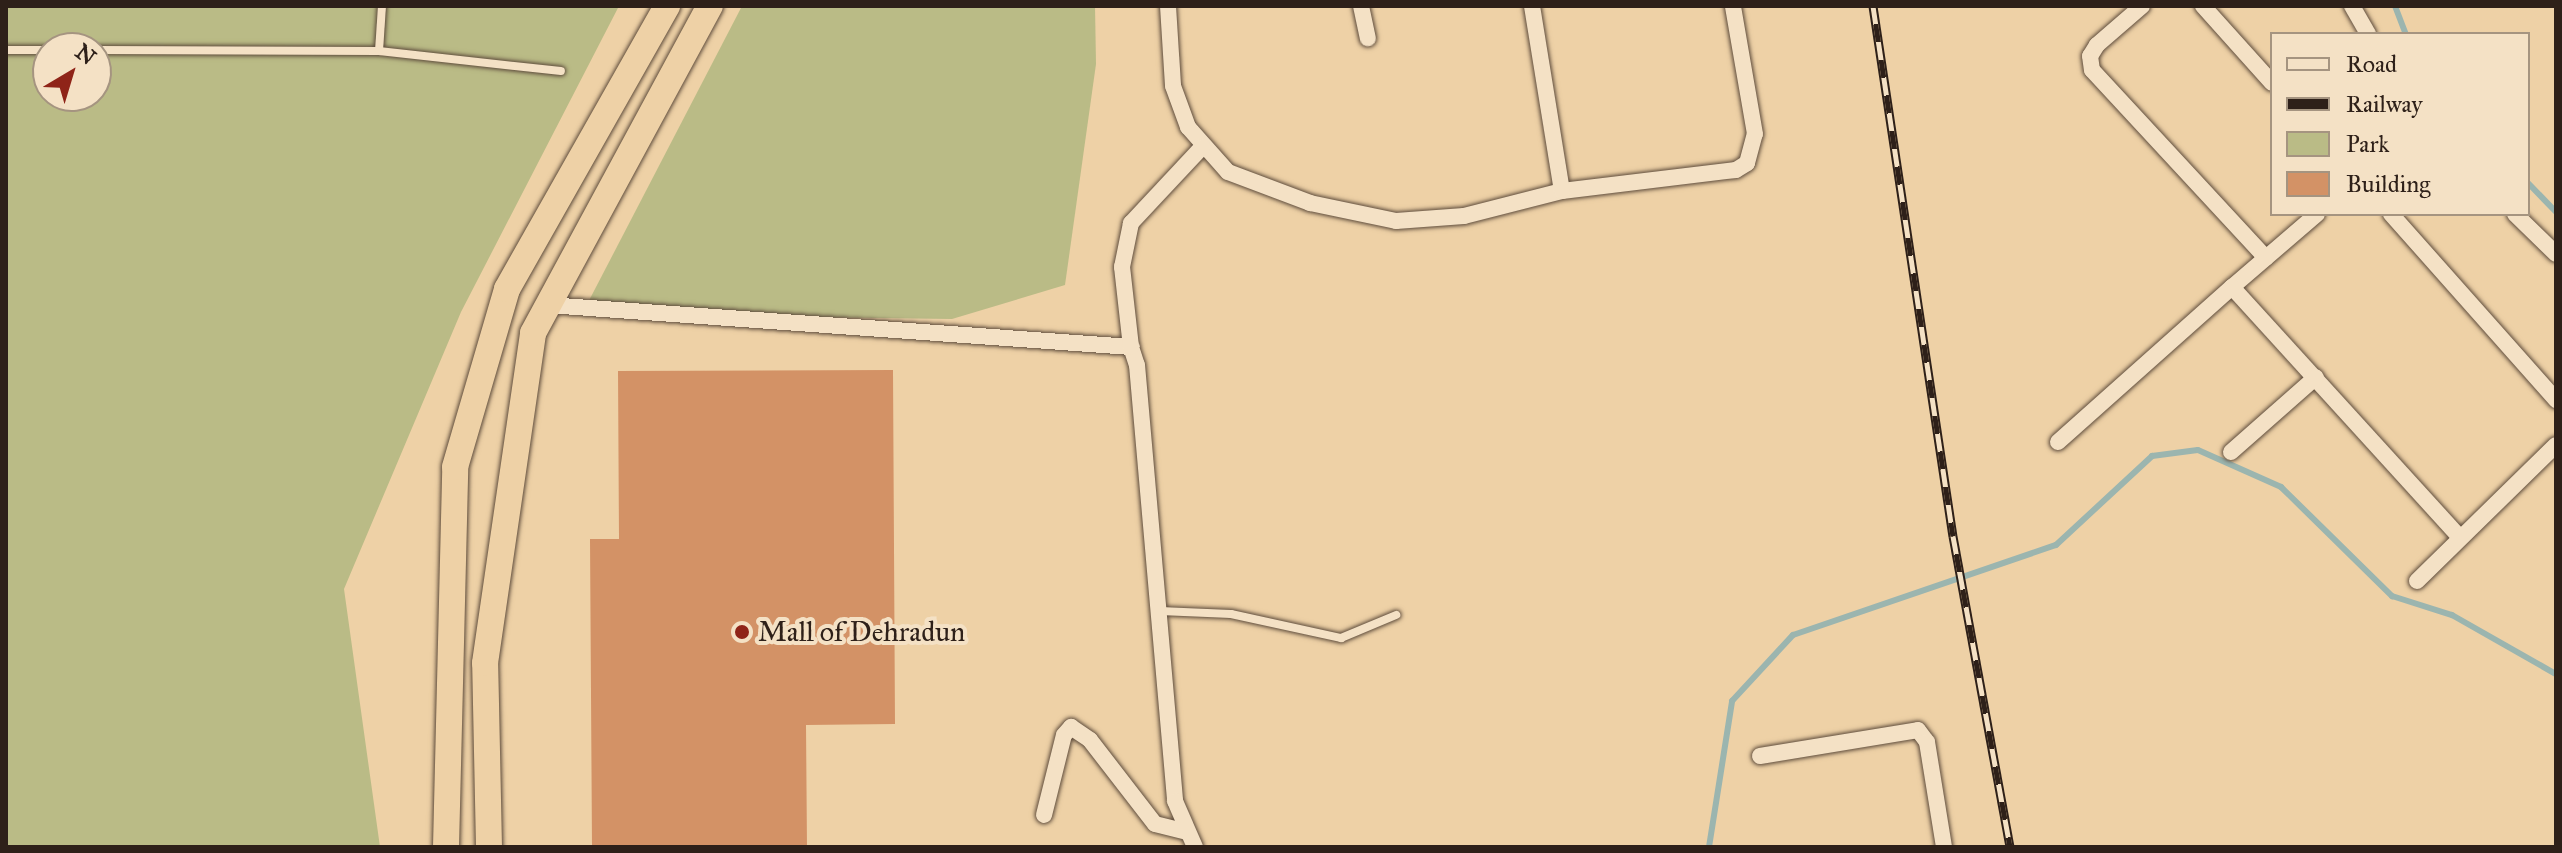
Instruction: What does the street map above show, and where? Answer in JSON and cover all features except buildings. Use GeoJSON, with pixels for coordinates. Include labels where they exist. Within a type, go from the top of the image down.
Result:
{"type":"FeatureCollection","features":[{"type":"Feature","properties":{"kind":"highway"},"geometry":{"type":"LineString","coordinates":[[446,847],[455,467],[507,289],[667,6]]}},
{"type":"Feature","properties":{"kind":"highway"},"geometry":{"type":"LineString","coordinates":[[489,847],[485,663],[533,333],[710,6]]}},
{"type":"Feature","properties":{"kind":"street"},"geometry":{"type":"LineString","coordinates":[[1168,6],[1173,86],[1188,127],[1202,147],[1228,172],[1267,190],[1396,221],[1464,216],[1562,191],[1736,170],[1747,163],[1755,134],[1733,6]]}},
{"type":"Feature","properties":{"kind":"street"},"geometry":{"type":"LineString","coordinates":[[1361,6],[1368,38]]}},
{"type":"Feature","properties":{"kind":"street"},"geometry":{"type":"LineString","coordinates":[[1532,6],[1562,191]]}},
{"type":"Feature","properties":{"kind":"street"},"geometry":{"type":"LineString","coordinates":[[2142,6],[2097,45],[2090,56],[2092,70],[2266,258]]}},
{"type":"Feature","properties":{"kind":"street"},"geometry":{"type":"LineString","coordinates":[[2203,6],[2270,81]]}},
{"type":"Feature","properties":{"kind":"street"},"geometry":{"type":"LineString","coordinates":[[2352,6],[2367,32]]}},
{"type":"Feature","properties":{"kind":"street"},"geometry":{"type":"LineString","coordinates":[[1195,847],[1184,831],[1175,801],[1160,611],[1122,267],[1127,234],[1140,210],[1202,147]]}},
{"type":"Feature","properties":{"kind":"street"},"geometry":{"type":"LineString","coordinates":[[2058,442],[2315,216]]}},
{"type":"Feature","properties":{"kind":"street"},"geometry":{"type":"LineString","coordinates":[[2393,216],[2556,400]]}},
{"type":"Feature","properties":{"kind":"street"},"geometry":{"type":"LineString","coordinates":[[2517,216],[2556,254]]}},
{"type":"Feature","properties":{"kind":"street"},"geometry":{"type":"LineString","coordinates":[[2232,287],[2460,538]]}},
{"type":"Feature","properties":{"kind":"street"},"geometry":{"type":"LineString","coordinates":[[548,305],[1131,347]]}},
{"type":"Feature","properties":{"kind":"street"},"geometry":{"type":"LineString","coordinates":[[2231,452],[2316,377]]}},
{"type":"Feature","properties":{"kind":"street"},"geometry":{"type":"LineString","coordinates":[[2417,581],[2556,445]]}},
{"type":"Feature","properties":{"kind":"street"},"geometry":{"type":"LineString","coordinates":[[1044,815],[1064,735],[1071,727],[1090,740],[1155,824],[1184,831]]}},
{"type":"Feature","properties":{"kind":"street"},"geometry":{"type":"LineString","coordinates":[[1760,756],[1918,730],[1927,742],[1943,847]]}},
{"type":"Feature","properties":{"kind":"lane"},"geometry":{"type":"LineString","coordinates":[[379,51],[382,6]]}},
{"type":"Feature","properties":{"kind":"lane"},"geometry":{"type":"LineString","coordinates":[[6,50],[32,50]]}},
{"type":"Feature","properties":{"kind":"lane"},"geometry":{"type":"LineString","coordinates":[[112,50],[379,51],[561,71]]}},
{"type":"Feature","properties":{"kind":"lane"},"geometry":{"type":"LineString","coordinates":[[1160,611],[1231,614],[1341,638],[1396,615]]}},
{"type":"Feature","properties":{"kind":"green space"},"geometry":{"type":"Polygon","coordinates":[[[6,6],[619,6],[461,312],[344,589],[380,847],[6,847],[6,6]]]}},
{"type":"Feature","properties":{"kind":"green space"},"geometry":{"type":"Polygon","coordinates":[[[742,6],[1095,6],[1096,64],[1065,285],[952,319],[582,314],[742,6]]]}},
{"type":"Feature","properties":{"kind":"waterway"},"geometry":{"type":"LineString","coordinates":[[2395,6],[2405,32]]}},
{"type":"Feature","properties":{"kind":"waterway"},"geometry":{"type":"LineString","coordinates":[[2530,185],[2556,212]]}},
{"type":"Feature","properties":{"kind":"waterway"},"geometry":{"type":"LineString","coordinates":[[1709,847],[1732,701],[1793,635],[2056,545],[2152,456],[2198,450],[2281,487],[2392,596],[2452,615],[2556,674]]}},
{"type":"Feature","properties":{"kind":"railway"},"geometry":{"type":"LineString","coordinates":[[1873,6],[1953,536],[2010,847]]}},
{"type":"Feature","properties":{"kind":"place","name":"Mall of Dehradun"},"geometry":{"type":"Point","coordinates":[742,632]}}]}
